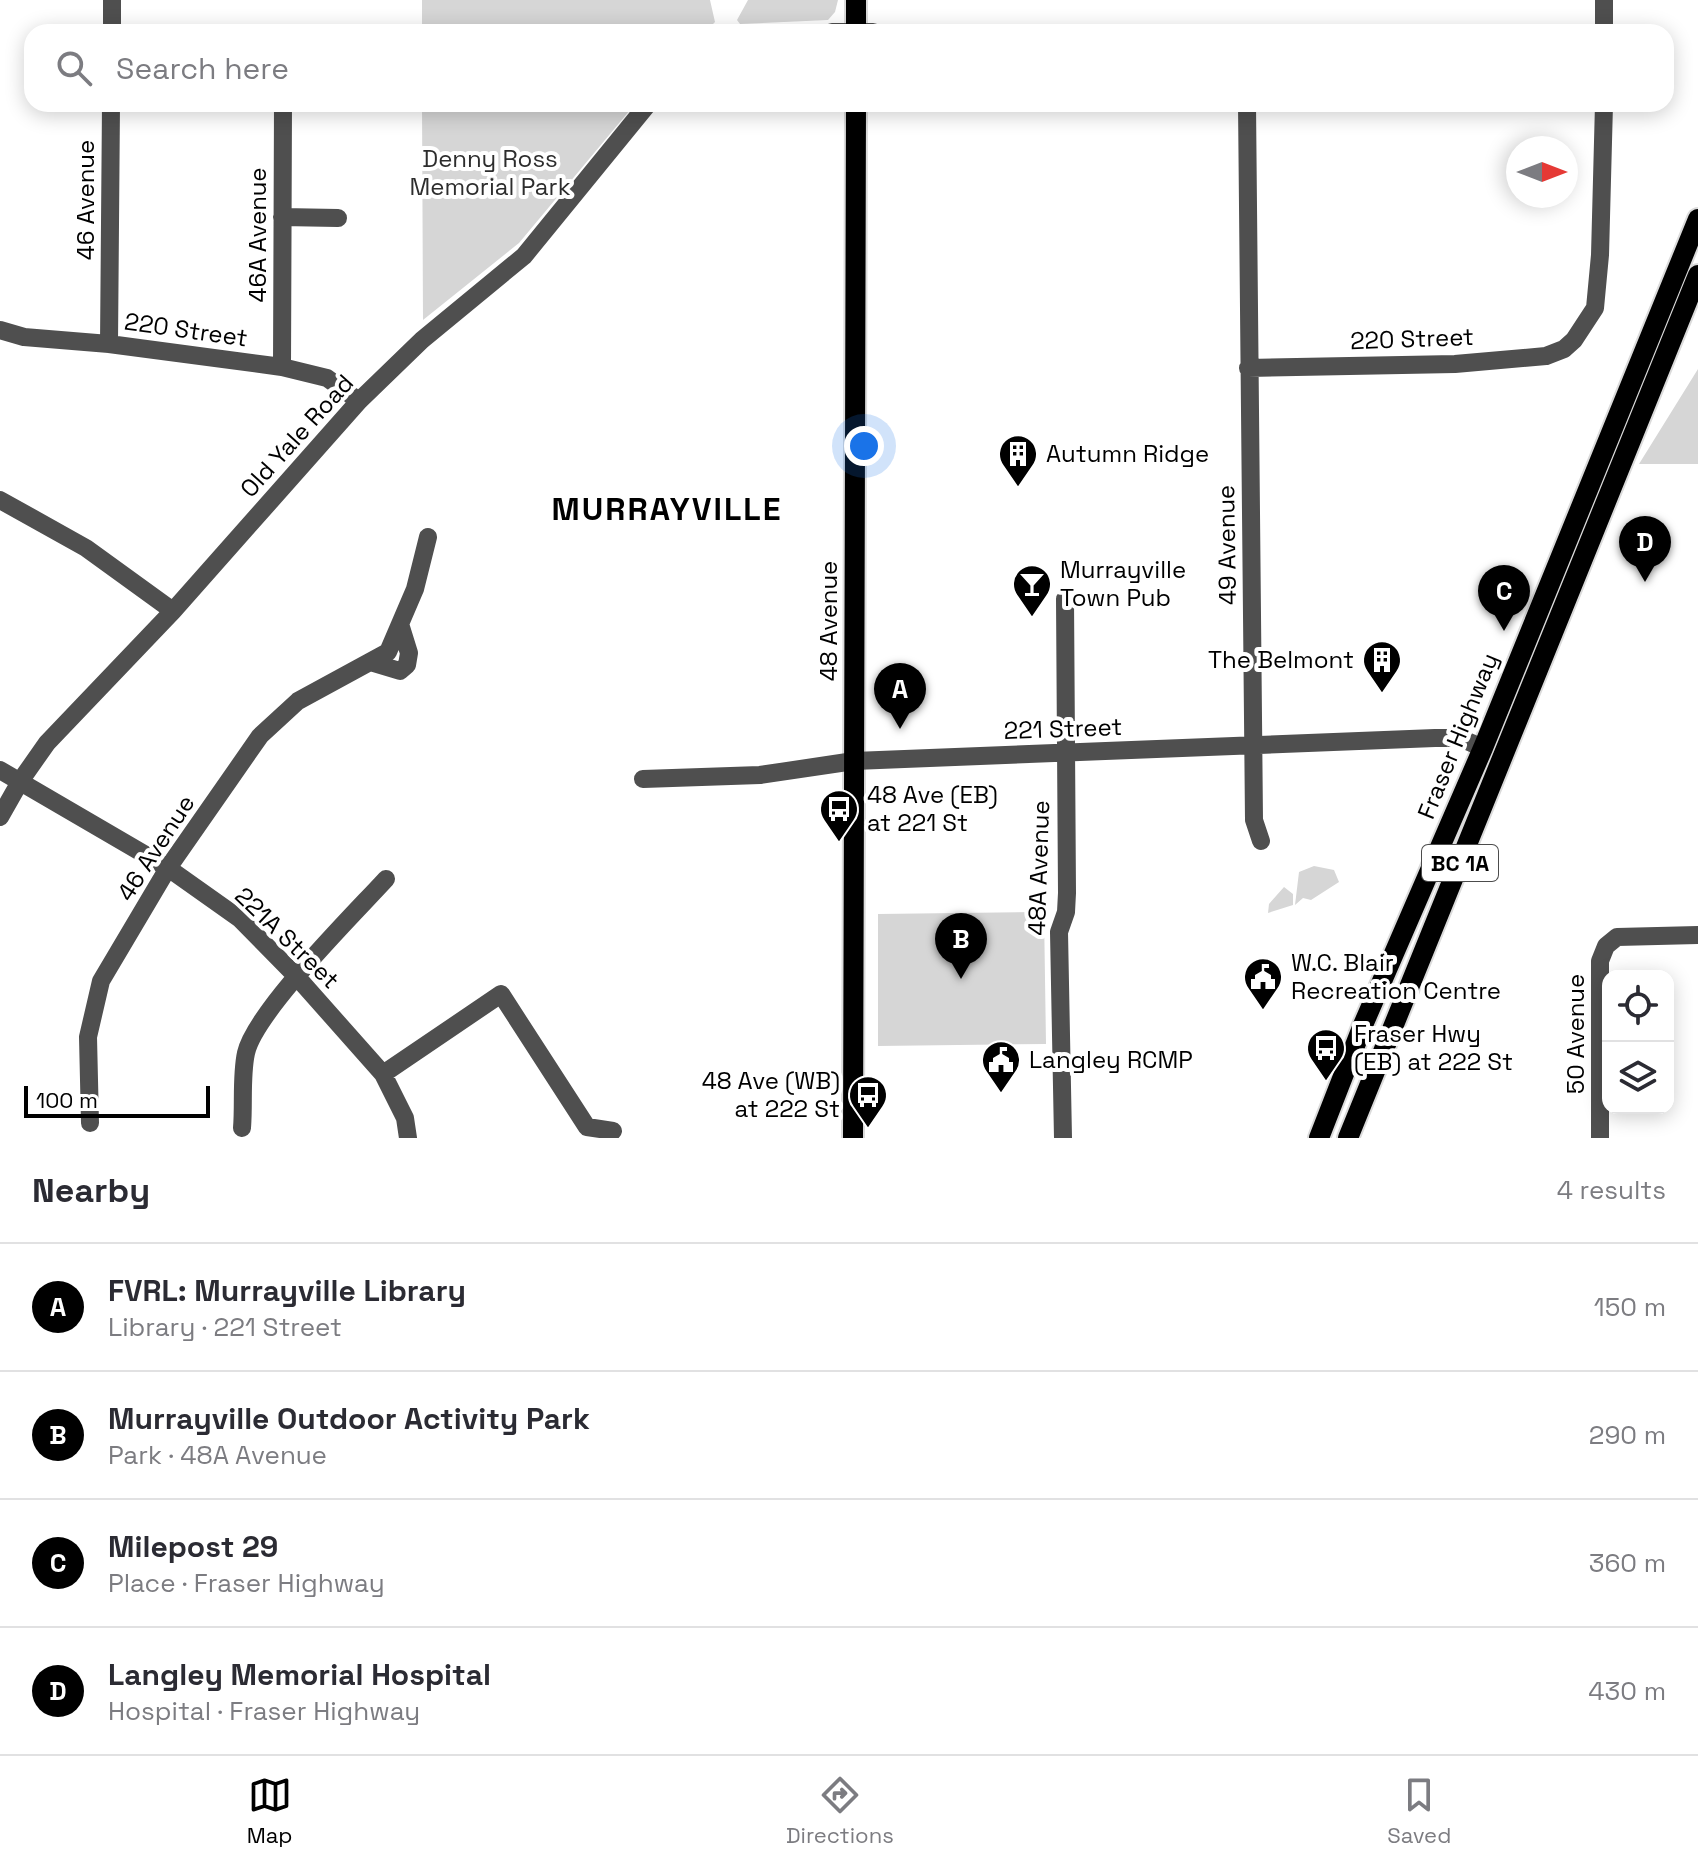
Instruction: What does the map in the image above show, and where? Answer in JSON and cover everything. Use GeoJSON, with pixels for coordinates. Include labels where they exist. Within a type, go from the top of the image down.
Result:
{"type":"FeatureCollection","features":[{"type":"Feature","properties":{"kind":"main road"},"geometry":{"type":"LineString","coordinates":[[856,0],[856,24]]}},
{"type":"Feature","properties":{"kind":"main road","name":"48 Avenue"},"geometry":{"type":"LineString","coordinates":[[853,1138],[856,112]]}},
{"type":"Feature","properties":{"kind":"main road","name":"Fraser Highway"},"geometry":{"type":"LineString","coordinates":[[1319,1138],[1363,1025],[1483,748],[1698,219]]}},
{"type":"Feature","properties":{"kind":"main road","name":"Fraser Highway"},"geometry":{"type":"LineString","coordinates":[[1348,1138],[1698,275]]}},
{"type":"Feature","properties":{"kind":"street"},"geometry":{"type":"LineString","coordinates":[[112,0],[112,24]]}},
{"type":"Feature","properties":{"kind":"street"},"geometry":{"type":"LineString","coordinates":[[1604,0],[1604,24]]}},
{"type":"Feature","properties":{"kind":"street","name":"46 Avenue"},"geometry":{"type":"LineString","coordinates":[[109,344],[111,112]]}},
{"type":"Feature","properties":{"kind":"street","name":"46A Avenue"},"geometry":{"type":"LineString","coordinates":[[282,367],[283,112]]}},
{"type":"Feature","properties":{"kind":"street","name":"Old Yale Road"},"geometry":{"type":"LineString","coordinates":[[0,817],[47,743],[173,611],[359,401],[422,340],[524,256],[641,112]]}},
{"type":"Feature","properties":{"kind":"street","name":"49 Avenue"},"geometry":{"type":"LineString","coordinates":[[1247,112],[1254,820],[1261,841]]}},
{"type":"Feature","properties":{"kind":"street","name":"220 Street"},"geometry":{"type":"LineString","coordinates":[[1248,368],[1455,364],[1546,356],[1564,349],[1574,340],[1595,308],[1600,255],[1604,112]]}},
{"type":"Feature","properties":{"kind":"street"},"geometry":{"type":"LineString","coordinates":[[282,217],[338,218]]}},
{"type":"Feature","properties":{"kind":"street","name":"220 Street"},"geometry":{"type":"LineString","coordinates":[[0,330],[24,337],[109,344],[282,367],[327,378],[359,401]]}},
{"type":"Feature","properties":{"kind":"street"},"geometry":{"type":"LineString","coordinates":[[0,500],[86,548],[173,611]]}},
{"type":"Feature","properties":{"kind":"street","name":"46 Avenue"},"geometry":{"type":"LineString","coordinates":[[90,1123],[88,1037],[101,981],[168,868],[260,736],[298,701],[388,652],[415,589],[428,537]]}},
{"type":"Feature","properties":{"kind":"street","name":"48A Avenue"},"geometry":{"type":"LineString","coordinates":[[1063,1138],[1059,932],[1066,912],[1067,893],[1065,599]]}},
{"type":"Feature","properties":{"kind":"street","name":"221 Street"},"geometry":{"type":"LineString","coordinates":[[643,779],[760,775],[854,761],[1455,737],[1483,748]]}},
{"type":"Feature","properties":{"kind":"street","name":"221A Street"},"geometry":{"type":"LineString","coordinates":[[0,770],[168,868],[240,919],[297,977],[383,1074],[405,1118],[408,1138]]}},
{"type":"Feature","properties":{"kind":"street"},"geometry":{"type":"LineString","coordinates":[[242,1128],[246,1054],[254,1032],[297,977],[386,879]]}},
{"type":"Feature","properties":{"kind":"street","name":"50 Avenue"},"geometry":{"type":"LineString","coordinates":[[1600,1138],[1600,961],[1606,946],[1617,937],[1698,935]]}},
{"type":"Feature","properties":{"kind":"street"},"geometry":{"type":"LineString","coordinates":[[383,1074],[501,994],[587,1127],[613,1131]]}},
{"type":"Feature","properties":{"kind":"green space"},"geometry":{"type":"Polygon","coordinates":[[[422,0],[710,0],[715,22],[713,24],[422,24],[422,0]]]}},
{"type":"Feature","properties":{"kind":"green space"},"geometry":{"type":"Polygon","coordinates":[[[748,0],[838,0],[835,12],[828,20],[740,24],[737,20],[748,0]]]}},
{"type":"Feature","properties":{"kind":"green space","name":"Denny Ross Memorial Park"},"geometry":{"type":"Polygon","coordinates":[[[422,112],[628,112],[519,243],[423,320],[422,112]]]}},
{"type":"Feature","properties":{"kind":"green space"},"geometry":{"type":"Polygon","coordinates":[[[1698,369],[1698,464],[1639,464],[1698,369]]]}},
{"type":"Feature","properties":{"kind":"green space"},"geometry":{"type":"Polygon","coordinates":[[[1314,866],[1334,870],[1339,882],[1311,900],[1303,898],[1295,905],[1299,872],[1314,866]]]}},
{"type":"Feature","properties":{"kind":"green space"},"geometry":{"type":"Polygon","coordinates":[[[1284,887],[1293,894],[1293,905],[1268,913],[1269,904],[1284,887]]]}},
{"type":"Feature","properties":{"kind":"green space"},"geometry":{"type":"Polygon","coordinates":[[[1044,912],[1046,1044],[878,1046],[878,914],[1044,912]]]}},
{"type":"Feature","properties":{"kind":"place","name":"Autumn Ridge"},"geometry":{"type":"Point","coordinates":[1018,488]}},
{"type":"Feature","properties":{"kind":"place","name":"Langley Memorial Hospital"},"geometry":{"type":"Point","coordinates":[1645,582]}},
{"type":"Feature","properties":{"kind":"place","name":"Murrayville Town Pub"},"geometry":{"type":"Point","coordinates":[1032,618]}},
{"type":"Feature","properties":{"kind":"place","name":"Milepost 29"},"geometry":{"type":"Point","coordinates":[1504,631]}},
{"type":"Feature","properties":{"kind":"place","name":"The Belmont"},"geometry":{"type":"Point","coordinates":[1382,694]}},
{"type":"Feature","properties":{"kind":"place","name":"FVRL: Murrayville Library"},"geometry":{"type":"Point","coordinates":[900,729]}},
{"type":"Feature","properties":{"kind":"place","name":"48 Ave (EB) at 221 St"},"geometry":{"type":"Point","coordinates":[839,843]}},
{"type":"Feature","properties":{"kind":"place","name":"Murrayville Outdoor Activity Park"},"geometry":{"type":"Point","coordinates":[961,979]}},
{"type":"Feature","properties":{"kind":"place","name":"W.C. Blair Recreation Centre"},"geometry":{"type":"Point","coordinates":[1263,1011]}},
{"type":"Feature","properties":{"kind":"place","name":"Fraser Hwy (EB) at 222 St"},"geometry":{"type":"Point","coordinates":[1326,1082]}},
{"type":"Feature","properties":{"kind":"place","name":"Langley RCMP"},"geometry":{"type":"Point","coordinates":[1001,1094]}},
{"type":"Feature","properties":{"kind":"place","name":"48 Ave (WB) at 222 St"},"geometry":{"type":"Point","coordinates":[868,1129]}},
{"type":"Feature","properties":{"kind":"district","name":"MURRAYVILLE"},"geometry":{"type":"Point","coordinates":[667,509]}}]}
